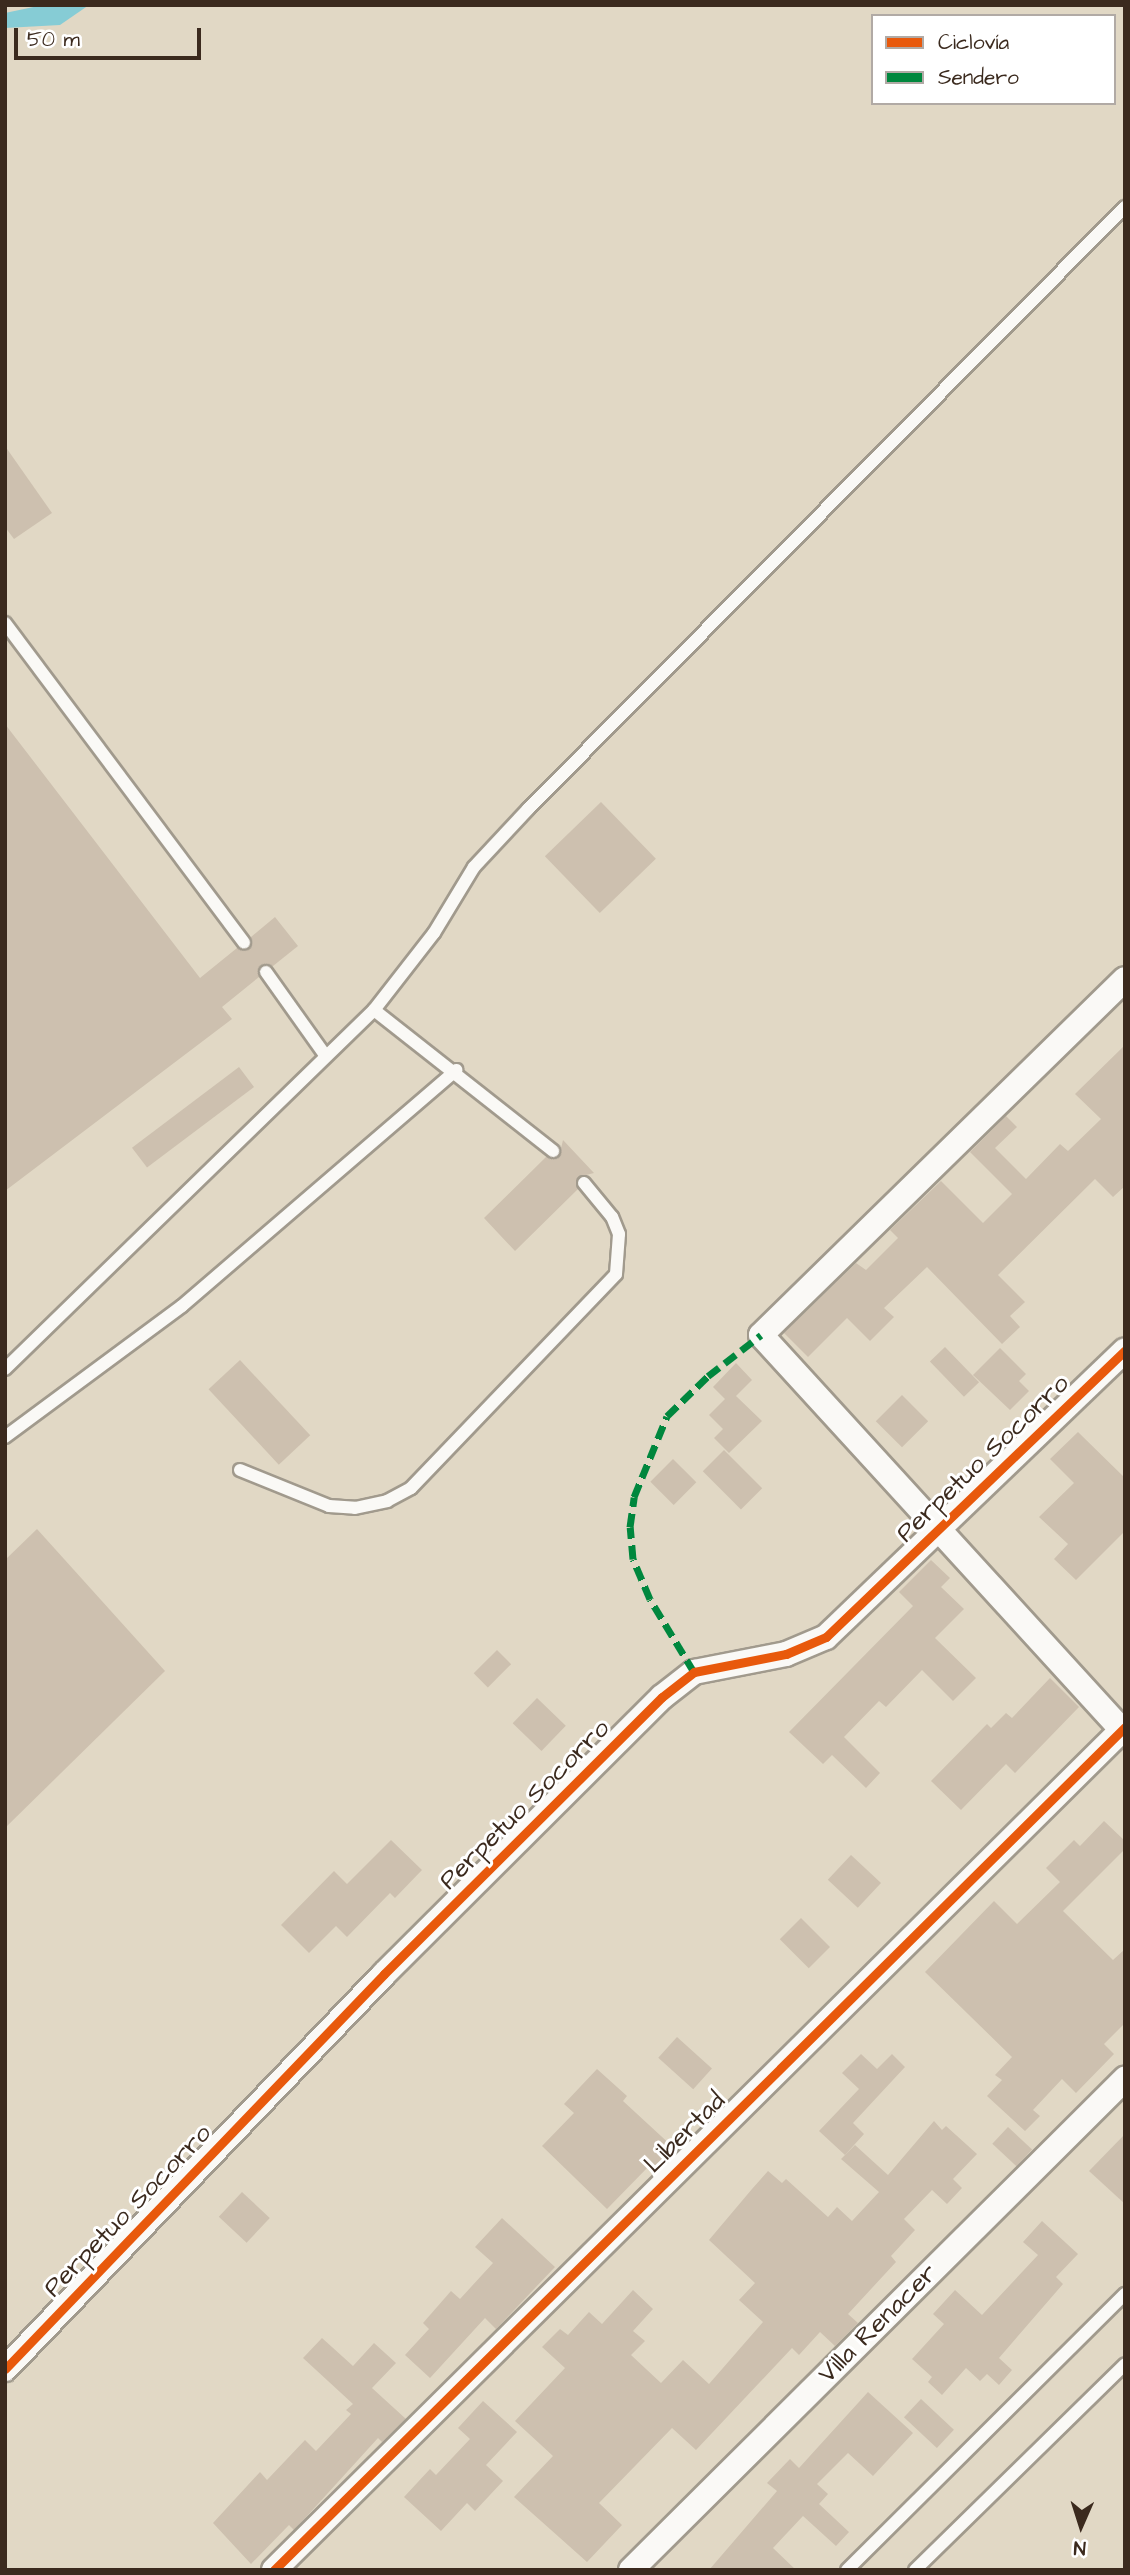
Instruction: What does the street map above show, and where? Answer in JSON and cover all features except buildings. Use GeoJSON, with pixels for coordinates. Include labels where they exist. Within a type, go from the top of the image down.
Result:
{"type":"FeatureCollection","features":[{"type":"Feature","properties":{"kind":"street"},"geometry":{"type":"LineString","coordinates":[[1123,1728],[761,1335],[1125,979]]}},
{"type":"Feature","properties":{"kind":"street","name":"Perpetuo Socorro"},"geometry":{"type":"LineString","coordinates":[[5,2369],[384,1974],[663,1697],[694,1672],[786,1654],[826,1637],[940,1532],[1125,1350]]}},
{"type":"Feature","properties":{"kind":"street","name":"Libertad"},"geometry":{"type":"LineString","coordinates":[[274,2570],[1123,1728]]}},
{"type":"Feature","properties":{"kind":"street","name":"Villa Renacer"},"geometry":{"type":"LineString","coordinates":[[631,2570],[1125,2078]]}},
{"type":"Feature","properties":{"kind":"lane"},"geometry":{"type":"LineString","coordinates":[[5,1369],[374,1010],[435,933],[474,867],[528,809],[1125,207]]}},
{"type":"Feature","properties":{"kind":"lane"},"geometry":{"type":"LineString","coordinates":[[5,623],[244,942]]}},
{"type":"Feature","properties":{"kind":"lane"},"geometry":{"type":"LineString","coordinates":[[266,972],[325,1055]]}},
{"type":"Feature","properties":{"kind":"lane"},"geometry":{"type":"LineString","coordinates":[[374,1010],[456,1070],[553,1150]]}},
{"type":"Feature","properties":{"kind":"lane"},"geometry":{"type":"LineString","coordinates":[[5,1437],[182,1306],[456,1070]]}},
{"type":"Feature","properties":{"kind":"lane"},"geometry":{"type":"LineString","coordinates":[[240,1470],[329,1506],[355,1508],[387,1501],[411,1488],[616,1274],[619,1234],[612,1217],[584,1183]]}},
{"type":"Feature","properties":{"kind":"lane"},"geometry":{"type":"LineString","coordinates":[[847,2570],[1125,2294]]}},
{"type":"Feature","properties":{"kind":"lane"},"geometry":{"type":"LineString","coordinates":[[915,2570],[1125,2364]]}},
{"type":"Feature","properties":{"kind":"water"},"geometry":{"type":"Polygon","coordinates":[[[43,5],[89,5],[60,25],[5,28],[5,13],[43,5]]]}},
{"type":"Feature","properties":{"kind":"marked path"},"geometry":{"type":"LineString","coordinates":[[694,1672],[650,1599],[633,1559],[630,1527],[634,1497],[667,1416],[708,1376],[761,1335]]}},
{"type":"Feature","properties":{"kind":"cycle path"},"geometry":{"type":"LineString","coordinates":[[5,2369],[384,1974],[662,1697],[694,1672],[786,1654],[826,1637],[1125,1350]]}},
{"type":"Feature","properties":{"kind":"cycle path"},"geometry":{"type":"LineString","coordinates":[[274,2570],[1125,1727]]}}]}
